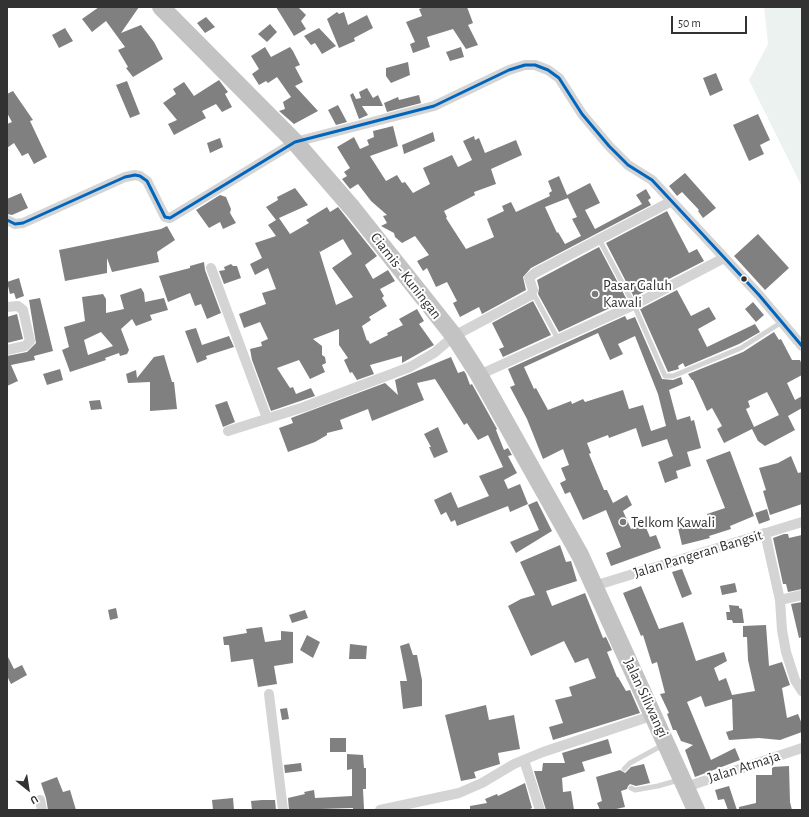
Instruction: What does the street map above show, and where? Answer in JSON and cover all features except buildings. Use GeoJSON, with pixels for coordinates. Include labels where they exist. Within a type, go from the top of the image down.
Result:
{"type":"FeatureCollection","features":[{"type":"Feature","properties":{"kind":"highway","name":"Ciamis - Kuningan"},"geometry":{"type":"LineString","coordinates":[[161,7],[295,142],[353,209],[454,336],[479,375],[580,555],[594,586]]}},
{"type":"Feature","properties":{"kind":"highway","name":"Jalan Siliwangi"},"geometry":{"type":"LineString","coordinates":[[594,586],[696,810]]}},
{"type":"Feature","properties":{"kind":"street"},"geometry":{"type":"LineString","coordinates":[[7,220],[16,224],[23,223],[125,177],[135,175],[140,176],[147,181],[165,216],[170,218],[295,142],[434,106],[509,70],[525,65],[535,65],[548,70],[559,78],[582,114],[609,146],[628,165],[652,180],[670,202],[783,321],[802,346]]}},
{"type":"Feature","properties":{"kind":"street"},"geometry":{"type":"LineString","coordinates":[[228,431],[304,407],[410,367],[434,353],[454,336],[528,297],[533,293],[529,281],[530,276],[670,202]]}},
{"type":"Feature","properties":{"kind":"street"},"geometry":{"type":"LineString","coordinates":[[479,375],[634,305],[724,258]]}},
{"type":"Feature","properties":{"kind":"street"},"geometry":{"type":"LineString","coordinates":[[210,268],[267,418]]}},
{"type":"Feature","properties":{"kind":"street"},"geometry":{"type":"LineString","coordinates":[[7,307],[18,306],[23,310],[30,341],[25,346],[7,350]]}},
{"type":"Feature","properties":{"kind":"street","name":"Jalan Pangeran Bangsit"},"geometry":{"type":"LineString","coordinates":[[594,586],[802,522]]}},
{"type":"Feature","properties":{"kind":"street"},"geometry":{"type":"LineString","coordinates":[[765,533],[780,600],[782,630],[786,652],[795,680],[802,691]]}},
{"type":"Feature","properties":{"kind":"street"},"geometry":{"type":"LineString","coordinates":[[780,600],[802,595]]}},
{"type":"Feature","properties":{"kind":"street"},"geometry":{"type":"LineString","coordinates":[[269,694],[283,810]]}},
{"type":"Feature","properties":{"kind":"street"},"geometry":{"type":"LineString","coordinates":[[380,810],[406,807],[459,793],[473,788],[524,760],[569,742],[654,715]]}},
{"type":"Feature","properties":{"kind":"street","name":"Jalan Atmaja"},"geometry":{"type":"LineString","coordinates":[[684,783],[802,748]]}},
{"type":"Feature","properties":{"kind":"street"},"geometry":{"type":"LineString","coordinates":[[524,760],[540,810]]}},
{"type":"Feature","properties":{"kind":"lane"},"geometry":{"type":"LineString","coordinates":[[599,239],[634,305],[663,374],[668,377],[741,348],[783,321]]}},
{"type":"Feature","properties":{"kind":"lane"},"geometry":{"type":"LineString","coordinates":[[533,293],[558,339]]}},
{"type":"Feature","properties":{"kind":"lane"},"geometry":{"type":"LineString","coordinates":[[624,769],[630,763],[666,743]]}},
{"type":"Feature","properties":{"kind":"lane"},"geometry":{"type":"LineString","coordinates":[[631,788],[635,790],[684,783]]}},
{"type":"Feature","properties":{"kind":"shaded area"},"geometry":{"type":"Polygon","coordinates":[[[764,7],[802,7],[802,187],[749,80],[768,44],[764,7]]]}},
{"type":"Feature","properties":{"kind":"transit line"},"geometry":{"type":"LineString","coordinates":[[7,220],[15,224],[23,223],[125,177],[135,175],[140,176],[147,181],[165,217],[170,218],[295,142],[434,106],[509,70],[525,65],[535,65],[548,70],[559,78],[582,114],[609,146],[628,165],[652,180],[759,295],[802,346]]}},
{"type":"Feature","properties":{"kind":"place","name":"Pasar Galuh Kawali"},"geometry":{"type":"Point","coordinates":[595,294]}},
{"type":"Feature","properties":{"kind":"place","name":"Telkom Kawali"},"geometry":{"type":"Point","coordinates":[623,522]}}]}
